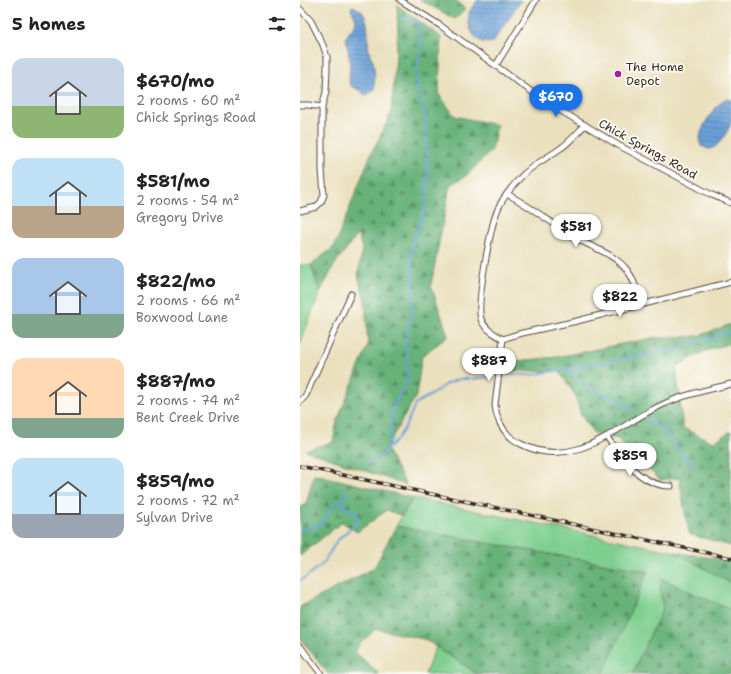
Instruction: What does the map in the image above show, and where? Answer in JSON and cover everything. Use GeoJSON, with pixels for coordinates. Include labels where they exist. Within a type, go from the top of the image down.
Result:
{"type":"FeatureCollection","features":[{"type":"Feature","properties":{"kind":"street","name":"Chick Springs Road"},"geometry":{"type":"LineString","coordinates":[[400,0],[441,26],[534,94],[647,161],[712,195],[731,203]]}},
{"type":"Feature","properties":{"kind":"street"},"geometry":{"type":"LineString","coordinates":[[496,65],[536,0]]}},
{"type":"Feature","properties":{"kind":"street"},"geometry":{"type":"LineString","coordinates":[[300,9],[311,21],[327,57],[326,92],[322,107],[322,170],[324,195],[321,202],[316,207],[300,211]]}},
{"type":"Feature","properties":{"kind":"street"},"geometry":{"type":"LineString","coordinates":[[300,105],[322,107]]}},
{"type":"Feature","properties":{"kind":"street"},"geometry":{"type":"LineString","coordinates":[[585,125],[562,148],[523,175],[507,194],[498,209],[494,219],[487,254],[479,308],[482,323],[489,331],[503,339],[518,334],[731,282]]}},
{"type":"Feature","properties":{"kind":"street"},"geometry":{"type":"LineString","coordinates":[[507,194],[573,236],[620,263],[627,269],[633,279],[640,304]]}},
{"type":"Feature","properties":{"kind":"street"},"geometry":{"type":"LineString","coordinates":[[300,402],[306,395],[351,294]]}},
{"type":"Feature","properties":{"kind":"street"},"geometry":{"type":"LineString","coordinates":[[503,339],[496,405],[499,422],[509,436],[518,443],[545,451],[556,452],[580,449],[607,437],[663,404],[688,395],[731,384]]}},
{"type":"Feature","properties":{"kind":"street"},"geometry":{"type":"LineString","coordinates":[[607,437],[619,454],[637,472],[658,485],[671,486]]}},
{"type":"Feature","properties":{"kind":"street"},"geometry":{"type":"LineString","coordinates":[[300,646],[321,674]]}},
{"type":"Feature","properties":{"kind":"green space"},"geometry":{"type":"Polygon","coordinates":[[[420,0],[456,0],[465,9],[455,19],[420,0]]]}},
{"type":"Feature","properties":{"kind":"green space"},"geometry":{"type":"Polygon","coordinates":[[[397,5],[441,37],[439,95],[455,116],[497,125],[492,150],[467,175],[450,185],[431,285],[448,336],[422,356],[416,396],[386,448],[406,485],[305,450],[333,442],[337,421],[368,345],[365,300],[358,276],[362,248],[358,234],[335,264],[320,292],[311,265],[334,247],[371,154],[391,114],[398,31],[397,5]]]}},
{"type":"Feature","properties":{"kind":"green space"},"geometry":{"type":"Polygon","coordinates":[[[300,265],[311,265],[320,292],[300,344],[300,265]]]}},
{"type":"Feature","properties":{"kind":"green space"},"geometry":{"type":"Polygon","coordinates":[[[731,324],[731,343],[705,351],[676,367],[683,428],[713,442],[731,431],[731,546],[689,534],[679,478],[660,480],[618,439],[594,434],[581,415],[575,395],[559,371],[511,371],[516,361],[557,357],[652,338],[698,336],[731,324]]]}},
{"type":"Feature","properties":{"kind":"green space"},"geometry":{"type":"Polygon","coordinates":[[[314,474],[413,498],[402,516],[387,510],[357,532],[342,522],[300,556],[300,508],[306,504],[314,474]]]}},
{"type":"Feature","properties":{"kind":"green space"},"geometry":{"type":"Polygon","coordinates":[[[413,498],[675,552],[731,583],[731,611],[660,589],[663,608],[632,674],[603,674],[648,571],[396,526],[413,498]]]}},
{"type":"Feature","properties":{"kind":"green space"},"geometry":{"type":"Polygon","coordinates":[[[396,526],[648,571],[603,674],[478,674],[424,639],[376,629],[360,643],[355,652],[379,674],[328,674],[300,638],[300,607],[374,568],[396,526]]]}},
{"type":"Feature","properties":{"kind":"green space"},"geometry":{"type":"Polygon","coordinates":[[[675,552],[731,561],[731,583],[675,552]]]}},
{"type":"Feature","properties":{"kind":"green space"},"geometry":{"type":"Polygon","coordinates":[[[662,579],[731,610],[731,674],[632,674],[663,608],[660,589],[662,579]]]}},
{"type":"Feature","properties":{"kind":"green space"},"geometry":{"type":"Polygon","coordinates":[[[436,647],[478,674],[425,674],[436,647]]]}},
{"type":"Feature","properties":{"kind":"water"},"geometry":{"type":"Polygon","coordinates":[[[478,0],[521,0],[493,42],[482,42],[474,35],[469,25],[469,14],[471,8],[478,0]]]}},
{"type":"Feature","properties":{"kind":"water"},"geometry":{"type":"Polygon","coordinates":[[[352,6],[359,9],[366,19],[369,52],[374,65],[374,89],[366,96],[360,90],[351,86],[349,81],[350,62],[346,38],[356,23],[351,9],[352,6]]]}},
{"type":"Feature","properties":{"kind":"water"},"geometry":{"type":"Polygon","coordinates":[[[725,99],[731,100],[731,122],[728,129],[723,138],[713,148],[709,149],[701,146],[700,141],[703,128],[711,114],[725,99]]]}},
{"type":"Feature","properties":{"kind":"waterway"},"geometry":{"type":"LineString","coordinates":[[367,465],[384,453],[389,447],[393,407],[408,379],[406,341],[414,292],[411,257],[415,234],[425,210],[427,192],[427,142],[424,109],[418,90],[416,74],[421,44],[418,24],[405,18]]}},
{"type":"Feature","properties":{"kind":"waterway"},"geometry":{"type":"LineString","coordinates":[[504,374],[532,375],[668,351],[731,332]]}},
{"type":"Feature","properties":{"kind":"waterway"},"geometry":{"type":"LineString","coordinates":[[565,370],[585,384],[633,410]]}},
{"type":"Feature","properties":{"kind":"waterway"},"geometry":{"type":"LineString","coordinates":[[390,447],[405,427],[416,403],[431,395],[446,384],[459,379],[491,377]]}},
{"type":"Feature","properties":{"kind":"waterway"},"geometry":{"type":"LineString","coordinates":[[646,419],[664,430],[692,464]]}},
{"type":"Feature","properties":{"kind":"waterway"},"geometry":{"type":"LineString","coordinates":[[300,581],[323,564],[336,542],[357,522],[357,513],[343,506],[342,501],[347,490]]}},
{"type":"Feature","properties":{"kind":"waterway"},"geometry":{"type":"LineString","coordinates":[[300,531],[323,523],[332,506],[342,501]]}},
{"type":"Feature","properties":{"kind":"railway"},"geometry":{"type":"LineString","coordinates":[[300,466],[731,558]]}},
{"type":"Feature","properties":{"kind":"place","name":"The Home Depot"},"geometry":{"type":"Point","coordinates":[618,74]}}]}
